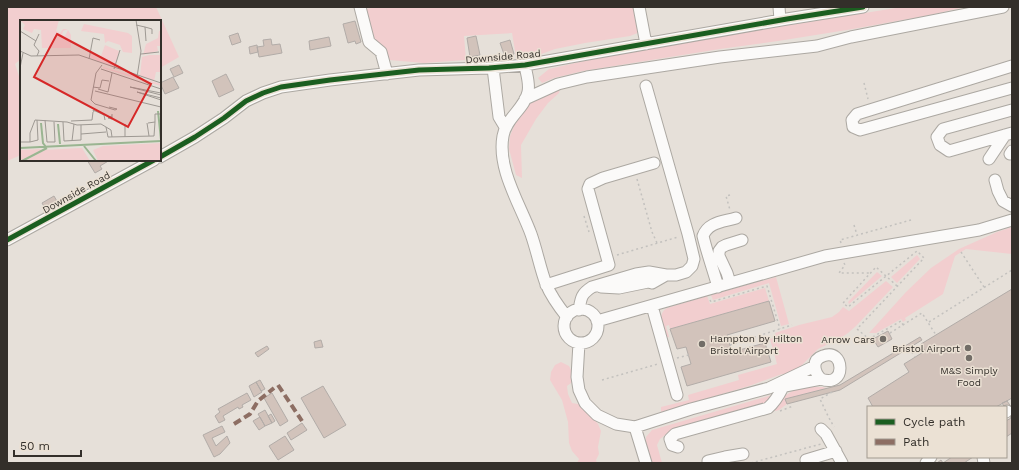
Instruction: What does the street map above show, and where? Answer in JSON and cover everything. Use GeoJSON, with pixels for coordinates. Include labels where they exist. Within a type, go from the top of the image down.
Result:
{"type":"FeatureCollection","features":[{"type":"Feature","properties":{"kind":"street"},"geometry":{"type":"LineString","coordinates":[[360,7],[369,42],[381,52],[387,74]]}},
{"type":"Feature","properties":{"kind":"street"},"geometry":{"type":"LineString","coordinates":[[639,7],[646,44]]}},
{"type":"Feature","properties":{"kind":"street"},"geometry":{"type":"LineString","coordinates":[[779,7],[780,20]]}},
{"type":"Feature","properties":{"kind":"street","name":"Downside Road"},"geometry":{"type":"LineString","coordinates":[[161,156],[195,137],[224,118],[246,101],[263,93],[281,88],[330,80],[419,70],[493,68],[524,65],[863,7]]}},
{"type":"Feature","properties":{"kind":"street"},"geometry":{"type":"LineString","coordinates":[[525,99],[558,84],[587,77],[720,57],[816,46],[852,37],[1003,7]]}},
{"type":"Feature","properties":{"kind":"street"},"geometry":{"type":"LineString","coordinates":[[524,65],[528,82],[528,92],[525,99],[505,127],[502,158],[507,175],[531,235],[546,285],[556,303],[567,317]]}},
{"type":"Feature","properties":{"kind":"street"},"geometry":{"type":"LineString","coordinates":[[1012,66],[862,112],[857,114],[852,120],[853,127],[860,130],[1012,88]]}},
{"type":"Feature","properties":{"kind":"street"},"geometry":{"type":"LineString","coordinates":[[493,68],[499,117],[505,127]]}},
{"type":"Feature","properties":{"kind":"street"},"geometry":{"type":"LineString","coordinates":[[592,287],[619,288],[648,282],[658,277],[676,276],[686,272],[692,266],[694,259],[646,86]]}},
{"type":"Feature","properties":{"kind":"street"},"geometry":{"type":"LineString","coordinates":[[1010,135],[950,150],[940,145],[937,137],[943,129],[1012,110]]}},
{"type":"Feature","properties":{"kind":"street"},"geometry":{"type":"LineString","coordinates":[[1003,155],[1010,135]]}},
{"type":"Feature","properties":{"kind":"street","name":"Downside Road"},"geometry":{"type":"LineString","coordinates":[[7,240],[152,161]]}},
{"type":"Feature","properties":{"kind":"street"},"geometry":{"type":"LineString","coordinates":[[546,285],[609,265],[588,189],[590,184],[654,163]]}},
{"type":"Feature","properties":{"kind":"street"},"geometry":{"type":"LineString","coordinates":[[995,180],[1003,201],[1012,206]]}},
{"type":"Feature","properties":{"kind":"street"},"geometry":{"type":"LineString","coordinates":[[718,287],[703,236],[708,228],[713,224],[736,218]]}},
{"type":"Feature","properties":{"kind":"street"},"geometry":{"type":"LineString","coordinates":[[597,321],[826,256],[979,230],[1012,220]]}},
{"type":"Feature","properties":{"kind":"street"},"geometry":{"type":"LineString","coordinates":[[730,283],[719,256],[719,251],[726,245],[742,240]]}},
{"type":"Feature","properties":{"kind":"street"},"geometry":{"type":"LineString","coordinates":[[579,310],[581,297],[592,287],[636,274],[649,272],[658,277]]}},
{"type":"Feature","properties":{"kind":"street"},"geometry":{"type":"LineString","coordinates":[[652,306],[677,395]]}},
{"type":"Feature","properties":{"kind":"street"},"geometry":{"type":"LineString","coordinates":[[579,310],[588,311],[597,321],[596,335],[589,342],[575,342],[567,336],[564,326],[567,317],[579,310]]}},
{"type":"Feature","properties":{"kind":"street"},"geometry":{"type":"LineString","coordinates":[[579,343],[576,376],[579,390],[585,403],[597,415],[616,424],[635,427],[698,407],[769,388],[815,366]]}},
{"type":"Feature","properties":{"kind":"street"},"geometry":{"type":"LineString","coordinates":[[769,388],[783,387],[821,379],[830,380],[837,377],[841,370],[839,360],[828,355],[819,358],[816,362],[815,370],[821,379]]}},
{"type":"Feature","properties":{"kind":"street"},"geometry":{"type":"LineString","coordinates":[[678,447],[672,445],[670,439],[675,434],[768,408],[777,398],[783,387]]}},
{"type":"Feature","properties":{"kind":"street"},"geometry":{"type":"LineString","coordinates":[[635,427],[646,463]]}},
{"type":"Feature","properties":{"kind":"street"},"geometry":{"type":"LineString","coordinates":[[821,429],[830,440],[842,463]]}},
{"type":"Feature","properties":{"kind":"street"},"geometry":{"type":"LineString","coordinates":[[807,463],[806,460],[836,451]]}},
{"type":"Feature","properties":{"kind":"street"},"geometry":{"type":"LineString","coordinates":[[708,461],[743,454]]}},
{"type":"Feature","properties":{"kind":"path"},"geometry":{"type":"LineString","coordinates":[[635,169],[652,232],[657,243]]}},
{"type":"Feature","properties":{"kind":"path"},"geometry":{"type":"LineString","coordinates":[[584,216],[591,238]]}},
{"type":"Feature","properties":{"kind":"path"},"geometry":{"type":"LineString","coordinates":[[842,247],[840,240],[911,220]]}},
{"type":"Feature","properties":{"kind":"path"},"geometry":{"type":"LineString","coordinates":[[854,225],[857,235]]}},
{"type":"Feature","properties":{"kind":"path"},"geometry":{"type":"LineString","coordinates":[[607,258],[688,234]]}},
{"type":"Feature","properties":{"kind":"path"},"geometry":{"type":"LineString","coordinates":[[897,286],[886,276],[876,267],[843,303],[848,307],[886,276],[917,251],[924,258],[857,329],[869,339],[900,320],[903,324]]}},
{"type":"Feature","properties":{"kind":"path"},"geometry":{"type":"LineString","coordinates":[[961,252],[984,287]]}},
{"type":"Feature","properties":{"kind":"path"},"geometry":{"type":"LineString","coordinates":[[844,260],[845,265],[839,273],[871,273]]}},
{"type":"Feature","properties":{"kind":"path"},"geometry":{"type":"LineString","coordinates":[[928,322],[1012,270]]}},
{"type":"Feature","properties":{"kind":"path"},"geometry":{"type":"LineString","coordinates":[[709,296],[711,302],[767,286],[780,329]]}},
{"type":"Feature","properties":{"kind":"path"},"geometry":{"type":"LineString","coordinates":[[890,333],[922,312],[936,335]]}},
{"type":"Feature","properties":{"kind":"path"},"geometry":{"type":"LineString","coordinates":[[730,345],[792,325]]}},
{"type":"Feature","properties":{"kind":"path"},"geometry":{"type":"LineString","coordinates":[[909,348],[915,358]]}},
{"type":"Feature","properties":{"kind":"path"},"geometry":{"type":"LineString","coordinates":[[602,380],[689,355]]}},
{"type":"Feature","properties":{"kind":"path"},"geometry":{"type":"LineString","coordinates":[[832,392],[820,399],[834,427]]}},
{"type":"Feature","properties":{"kind":"path"},"geometry":{"type":"LineString","coordinates":[[751,463],[824,443],[830,440]]}},
{"type":"Feature","properties":{"kind":"shaded area"},"geometry":{"type":"Polygon","coordinates":[[[7,7],[156,7],[179,57],[161,67],[161,20],[20,20],[20,60],[15,64],[20,79],[20,155],[7,161],[7,7]]]}},
{"type":"Feature","properties":{"kind":"shaded area"},"geometry":{"type":"Polygon","coordinates":[[[378,7],[635,7],[640,32],[630,36],[555,49],[517,63],[512,33],[464,36],[466,60],[424,63],[389,60],[384,51],[371,38],[365,9],[378,7]]]}},
{"type":"Feature","properties":{"kind":"shaded area"},"geometry":{"type":"Polygon","coordinates":[[[902,7],[965,7],[853,29],[583,71],[554,78],[542,83],[538,78],[549,69],[628,51],[902,7]]]}},
{"type":"Feature","properties":{"kind":"shaded area"},"geometry":{"type":"Polygon","coordinates":[[[560,87],[559,93],[548,103],[536,119],[521,145],[522,178],[516,175],[509,149],[510,136],[515,124],[530,103],[544,92],[560,87]]]}},
{"type":"Feature","properties":{"kind":"shaded area"},"geometry":{"type":"Polygon","coordinates":[[[1012,227],[1012,254],[966,249],[955,256],[943,294],[905,318],[906,320],[903,322],[901,319],[876,333],[869,333],[906,292],[931,268],[959,249],[1012,227]]]}},
{"type":"Feature","properties":{"kind":"shaded area"},"geometry":{"type":"Polygon","coordinates":[[[917,255],[920,259],[897,283],[891,277],[917,255]]]}},
{"type":"Feature","properties":{"kind":"shaded area"},"geometry":{"type":"Polygon","coordinates":[[[877,272],[882,276],[849,304],[848,302],[877,272]]]}},
{"type":"Feature","properties":{"kind":"shaded area"},"geometry":{"type":"Polygon","coordinates":[[[776,277],[789,324],[781,326],[769,283],[713,300],[711,295],[776,277]]]}},
{"type":"Feature","properties":{"kind":"shaded area"},"geometry":{"type":"Polygon","coordinates":[[[886,281],[893,287],[856,326],[839,339],[818,349],[798,369],[749,386],[661,412],[661,407],[689,400],[688,395],[739,380],[738,375],[777,364],[770,339],[776,337],[775,333],[799,325],[832,317],[843,307],[849,311],[886,281]]]}},
{"type":"Feature","properties":{"kind":"shaded area"},"geometry":{"type":"Polygon","coordinates":[[[765,288],[769,301],[670,329],[669,325],[666,326],[669,337],[665,338],[661,318],[662,314],[667,308],[707,296],[710,304],[765,288]]]}},
{"type":"Feature","properties":{"kind":"shaded area"},"geometry":{"type":"Polygon","coordinates":[[[561,362],[569,366],[574,376],[571,383],[567,386],[568,394],[572,403],[578,404],[584,408],[598,424],[601,431],[598,447],[599,454],[596,460],[597,463],[577,463],[579,459],[572,451],[569,443],[568,422],[562,400],[550,380],[551,372],[555,365],[561,362]]]}},
{"type":"Feature","properties":{"kind":"shaded area"},"geometry":{"type":"Polygon","coordinates":[[[808,387],[827,388],[786,399],[787,404],[775,411],[779,401],[788,394],[796,389],[808,387]]]}},
{"type":"Feature","properties":{"kind":"shaded area"},"geometry":{"type":"Polygon","coordinates":[[[772,395],[771,398],[764,404],[665,435],[660,439],[657,445],[662,463],[651,463],[646,445],[646,437],[652,430],[772,395]]]}},
{"type":"Feature","properties":{"kind":"building"},"geometry":{"type":"Polygon","coordinates":[[[355,21],[361,42],[356,44],[355,41],[348,43],[343,24],[355,21]]]}},
{"type":"Feature","properties":{"kind":"building"},"geometry":{"type":"Polygon","coordinates":[[[238,33],[241,42],[232,45],[229,36],[238,33]]]}},
{"type":"Feature","properties":{"kind":"building"},"geometry":{"type":"Polygon","coordinates":[[[476,36],[480,55],[470,57],[467,38],[476,36]]]}},
{"type":"Feature","properties":{"kind":"building"},"geometry":{"type":"Polygon","coordinates":[[[329,37],[331,46],[310,50],[309,41],[329,37]]]}},
{"type":"Feature","properties":{"kind":"building"},"geometry":{"type":"Polygon","coordinates":[[[271,39],[272,45],[280,44],[282,53],[259,57],[257,47],[264,46],[263,40],[271,39]]]}},
{"type":"Feature","properties":{"kind":"building"},"geometry":{"type":"Polygon","coordinates":[[[510,40],[514,54],[505,57],[500,43],[510,40]]]}},
{"type":"Feature","properties":{"kind":"building"},"geometry":{"type":"Polygon","coordinates":[[[257,45],[258,52],[250,54],[249,47],[257,45]]]}},
{"type":"Feature","properties":{"kind":"building"},"geometry":{"type":"Polygon","coordinates":[[[179,65],[183,73],[174,77],[170,69],[179,65]]]}},
{"type":"Feature","properties":{"kind":"building"},"geometry":{"type":"Polygon","coordinates":[[[226,74],[234,90],[219,97],[212,81],[226,74]]]}},
{"type":"Feature","properties":{"kind":"building"},"geometry":{"type":"Polygon","coordinates":[[[173,77],[179,88],[165,94],[161,83],[173,77]]]}},
{"type":"Feature","properties":{"kind":"building"},"geometry":{"type":"Polygon","coordinates":[[[88,161],[108,161],[100,166],[102,169],[95,173],[88,161]]]}},
{"type":"Feature","properties":{"kind":"building"},"geometry":{"type":"Polygon","coordinates":[[[54,196],[58,203],[46,210],[42,203],[54,196]]]}},
{"type":"Feature","properties":{"kind":"building","name":"Bristol Airport"},"geometry":{"type":"Polygon","coordinates":[[[1012,289],[1012,398],[998,406],[872,406],[868,398],[909,372],[904,364],[925,351],[921,344],[1012,289]]]}},
{"type":"Feature","properties":{"kind":"building","name":"Hampton by Hilton Bristol Airport"},"geometry":{"type":"Polygon","coordinates":[[[769,301],[775,321],[727,335],[732,352],[765,343],[771,362],[687,386],[681,367],[691,364],[686,347],[677,349],[670,329],[769,301]]]}},
{"type":"Feature","properties":{"kind":"building","name":"Arrow Cars"},"geometry":{"type":"Polygon","coordinates":[[[888,331],[892,339],[878,347],[873,339],[888,331]]]}},
{"type":"Feature","properties":{"kind":"building"},"geometry":{"type":"Polygon","coordinates":[[[920,337],[922,340],[840,390],[787,404],[785,399],[840,385],[920,337]]]}},
{"type":"Feature","properties":{"kind":"building"},"geometry":{"type":"Polygon","coordinates":[[[321,340],[323,347],[315,348],[314,342],[321,340]]]}},
{"type":"Feature","properties":{"kind":"building"},"geometry":{"type":"Polygon","coordinates":[[[267,346],[269,349],[258,357],[255,353],[267,346]]]}},
{"type":"Feature","properties":{"kind":"building"},"geometry":{"type":"Polygon","coordinates":[[[260,380],[265,389],[261,391],[256,382],[260,380]]]}},
{"type":"Feature","properties":{"kind":"building"},"geometry":{"type":"Polygon","coordinates":[[[256,382],[262,392],[254,397],[249,386],[256,382]]]}},
{"type":"Feature","properties":{"kind":"building"},"geometry":{"type":"Polygon","coordinates":[[[323,386],[346,425],[324,438],[301,398],[323,386]]]}},
{"type":"Feature","properties":{"kind":"building"},"geometry":{"type":"Polygon","coordinates":[[[247,393],[251,400],[242,405],[243,407],[239,409],[238,407],[223,416],[225,420],[219,423],[215,416],[220,412],[218,409],[247,393]]]}},
{"type":"Feature","properties":{"kind":"building"},"geometry":{"type":"Polygon","coordinates":[[[272,393],[288,421],[280,426],[264,398],[272,393]]]}},
{"type":"Feature","properties":{"kind":"building"},"geometry":{"type":"Polygon","coordinates":[[[1007,401],[1012,408],[1012,433],[1007,436],[1007,420],[1011,418],[1007,411],[1007,406],[1004,406],[1002,403],[1007,401]]]}},
{"type":"Feature","properties":{"kind":"building"},"geometry":{"type":"Polygon","coordinates":[[[265,410],[272,423],[265,426],[258,414],[265,410]]]}},
{"type":"Feature","properties":{"kind":"building"},"geometry":{"type":"Polygon","coordinates":[[[271,414],[275,421],[272,423],[268,416],[271,414]]]}},
{"type":"Feature","properties":{"kind":"building"},"geometry":{"type":"Polygon","coordinates":[[[260,417],[265,426],[259,430],[253,421],[260,417]]]}},
{"type":"Feature","properties":{"kind":"building"},"geometry":{"type":"Polygon","coordinates":[[[302,423],[307,430],[291,440],[287,433],[302,423]]]}},
{"type":"Feature","properties":{"kind":"building"},"geometry":{"type":"Polygon","coordinates":[[[222,426],[225,432],[212,438],[216,446],[227,436],[230,443],[220,454],[214,457],[203,435],[222,426]]]}},
{"type":"Feature","properties":{"kind":"building"},"geometry":{"type":"Polygon","coordinates":[[[285,436],[294,450],[278,460],[269,446],[285,436]]]}},
{"type":"Feature","properties":{"kind":"building"},"geometry":{"type":"Polygon","coordinates":[[[950,458],[972,458],[964,463],[943,463],[950,458]]]}},
{"type":"Feature","properties":{"kind":"marked path"},"geometry":{"type":"LineString","coordinates":[[278,385],[302,421]]}},
{"type":"Feature","properties":{"kind":"marked path"},"geometry":{"type":"LineString","coordinates":[[234,424],[250,414],[258,401],[274,388]]}},
{"type":"Feature","properties":{"kind":"cycle path"},"geometry":{"type":"LineString","coordinates":[[161,156],[195,137],[224,118],[246,101],[281,87],[419,70],[489,68],[525,65],[863,7]]}},
{"type":"Feature","properties":{"kind":"cycle path"},"geometry":{"type":"LineString","coordinates":[[7,240],[152,161]]}},
{"type":"Feature","properties":{"kind":"place","name":"Arrow Cars"},"geometry":{"type":"Point","coordinates":[883,339]}},
{"type":"Feature","properties":{"kind":"place","name":"Hampton by Hilton Bristol Airport"},"geometry":{"type":"Point","coordinates":[702,344]}},
{"type":"Feature","properties":{"kind":"place","name":"Bristol Airport"},"geometry":{"type":"Point","coordinates":[968,348]}},
{"type":"Feature","properties":{"kind":"place","name":"M&S Simply Food"},"geometry":{"type":"Point","coordinates":[969,358]}}]}
